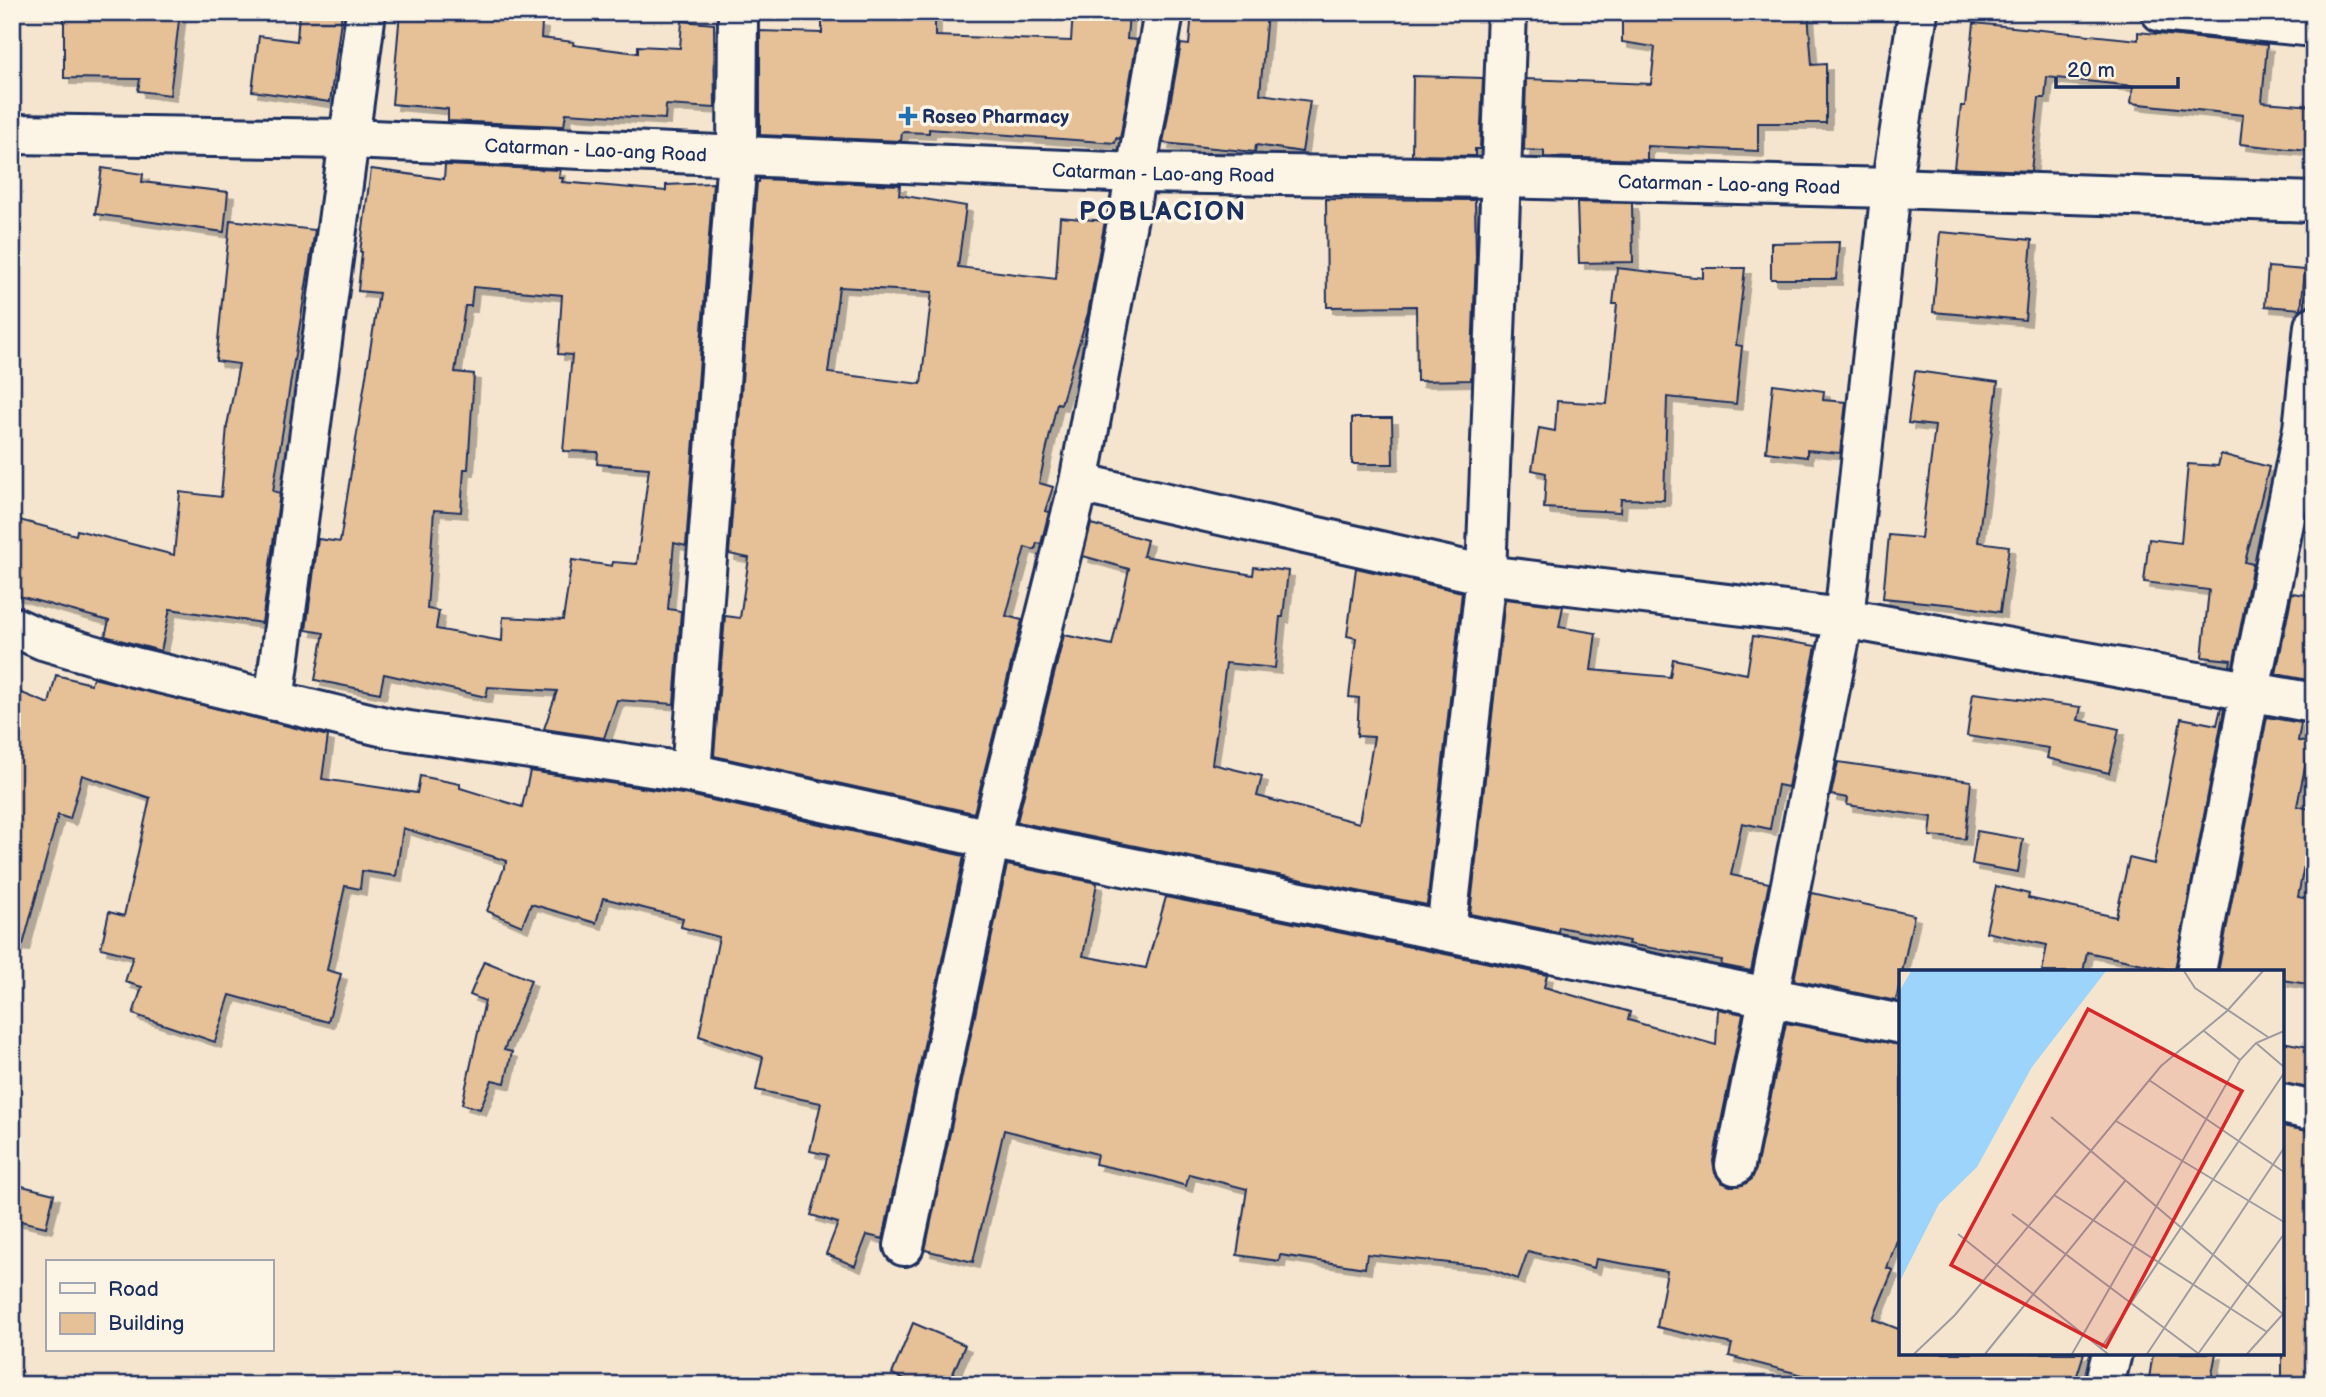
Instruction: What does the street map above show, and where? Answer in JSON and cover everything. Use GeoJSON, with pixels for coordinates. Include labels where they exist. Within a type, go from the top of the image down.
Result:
{"type":"FeatureCollection","features":[{"type":"Feature","properties":{"kind":"street"},"geometry":{"type":"LineString","coordinates":[[274,701],[366,12]]}},
{"type":"Feature","properties":{"kind":"street"},"geometry":{"type":"LineString","coordinates":[[691,773],[737,156],[738,12]]}},
{"type":"Feature","properties":{"kind":"street"},"geometry":{"type":"LineString","coordinates":[[904,1246],[990,839],[1079,484],[1164,12]]}},
{"type":"Feature","properties":{"kind":"street"},"geometry":{"type":"LineString","coordinates":[[1446,931],[1486,575],[1507,12]]}},
{"type":"Feature","properties":{"kind":"street"},"geometry":{"type":"LineString","coordinates":[[1735,1165],[1844,618],[1891,188],[1918,12]]}},
{"type":"Feature","properties":{"kind":"street"},"geometry":{"type":"LineString","coordinates":[[2161,12],[2314,27]]}},
{"type":"Feature","properties":{"kind":"street","name":"Catarman - Lao-ang Road"},"geometry":{"type":"LineString","coordinates":[[12,134],[349,139],[1136,173],[1501,178],[2314,202]]}},
{"type":"Feature","properties":{"kind":"street"},"geometry":{"type":"LineString","coordinates":[[2196,970],[2303,429],[2314,326]]}},
{"type":"Feature","properties":{"kind":"street"},"geometry":{"type":"LineString","coordinates":[[1079,484],[1486,575],[1844,618],[2314,703]]}},
{"type":"Feature","properties":{"kind":"street"},"geometry":{"type":"LineString","coordinates":[[12,626],[43,640],[121,663],[389,728],[691,773],[990,839],[1899,1024]]}},
{"type":"Feature","properties":{"kind":"street"},"geometry":{"type":"LineString","coordinates":[[2284,1104],[2314,1111]]}},
{"type":"Feature","properties":{"kind":"street"},"geometry":{"type":"LineString","coordinates":[[2104,1385],[2112,1355]]}},
{"type":"Feature","properties":{"kind":"building"},"geometry":{"type":"Polygon","coordinates":[[[64,12],[180,12],[170,95],[138,91],[140,79],[64,78],[64,12]]]}},
{"type":"Feature","properties":{"kind":"building"},"geometry":{"type":"Polygon","coordinates":[[[299,12],[342,12],[330,102],[252,91],[259,36],[297,41],[299,12]]]}},
{"type":"Feature","properties":{"kind":"building"},"geometry":{"type":"Polygon","coordinates":[[[400,12],[492,12],[491,17],[542,23],[541,38],[638,53],[638,46],[680,48],[682,21],[714,24],[715,108],[666,105],[665,119],[566,113],[564,126],[448,121],[448,109],[392,104],[400,12]]]}},
{"type":"Feature","properties":{"kind":"building"},"geometry":{"type":"Polygon","coordinates":[[[822,12],[935,12],[935,36],[1071,41],[1073,12],[1129,12],[1127,39],[1137,40],[1120,139],[1116,138],[1115,143],[929,129],[929,133],[902,132],[901,141],[760,135],[760,31],[822,33],[822,12]]]}},
{"type":"Feature","properties":{"kind":"building"},"geometry":{"type":"Polygon","coordinates":[[[1192,12],[1267,12],[1260,94],[1310,101],[1302,152],[1256,145],[1255,152],[1163,143],[1181,44],[1189,45],[1192,12]]]}},
{"type":"Feature","properties":{"kind":"building"},"geometry":{"type":"Polygon","coordinates":[[[1622,12],[1808,12],[1812,65],[1826,64],[1826,123],[1758,123],[1758,151],[1647,146],[1647,160],[1544,157],[1544,151],[1524,150],[1526,79],[1651,84],[1655,47],[1622,42],[1622,12]]]}},
{"type":"Feature","properties":{"kind":"building"},"geometry":{"type":"Polygon","coordinates":[[[1974,23],[2138,40],[2138,32],[2267,45],[2262,102],[2314,106],[2309,151],[2240,144],[2243,115],[2131,103],[2133,86],[2047,77],[2045,98],[2039,98],[2031,171],[1954,168],[1961,106],[1965,106],[1974,23]]]}},
{"type":"Feature","properties":{"kind":"building"},"geometry":{"type":"Polygon","coordinates":[[[1413,76],[1483,78],[1480,149],[1475,149],[1475,156],[1412,155],[1413,76]]]}},
{"type":"Feature","properties":{"kind":"building"},"geometry":{"type":"Polygon","coordinates":[[[445,165],[560,170],[559,178],[563,178],[562,182],[666,191],[666,185],[713,183],[686,546],[674,543],[668,609],[681,611],[674,704],[617,700],[604,738],[544,729],[557,691],[488,687],[486,697],[384,674],[380,693],[315,680],[324,633],[306,630],[318,539],[340,542],[379,293],[358,291],[360,252],[371,169],[444,179],[445,165]],[[473,287],[471,306],[465,306],[455,372],[474,374],[468,469],[464,469],[461,512],[434,510],[427,609],[439,611],[436,629],[502,641],[503,617],[563,620],[572,560],[612,566],[613,562],[637,564],[649,468],[597,464],[598,452],[563,451],[572,355],[558,354],[562,295],[473,287]]]}},
{"type":"Feature","properties":{"kind":"building"},"geometry":{"type":"Polygon","coordinates":[[[102,168],[143,174],[142,182],[228,192],[224,232],[95,214],[102,168]]]}},
{"type":"Feature","properties":{"kind":"building"},"geometry":{"type":"Polygon","coordinates":[[[759,179],[900,185],[899,195],[966,206],[958,267],[1056,279],[1060,217],[1105,221],[1088,313],[1061,404],[1057,403],[1039,483],[1053,487],[1045,511],[1049,512],[1041,544],[1037,543],[1035,550],[1025,547],[1006,616],[1022,620],[974,813],[714,756],[725,616],[740,618],[749,558],[729,554],[759,179]],[[839,287],[828,373],[921,384],[932,292],[839,287]]]}},
{"type":"Feature","properties":{"kind":"building"},"geometry":{"type":"Polygon","coordinates":[[[1326,199],[1475,200],[1476,257],[1471,380],[1417,381],[1416,306],[1327,307],[1326,199]]]}},
{"type":"Feature","properties":{"kind":"building"},"geometry":{"type":"Polygon","coordinates":[[[1577,202],[1632,203],[1633,262],[1579,263],[1577,202]]]}},
{"type":"Feature","properties":{"kind":"building"},"geometry":{"type":"Polygon","coordinates":[[[230,220],[315,230],[273,491],[280,493],[262,623],[170,609],[161,651],[105,636],[109,621],[12,594],[12,518],[76,535],[77,530],[174,555],[180,492],[221,497],[227,426],[239,364],[216,361],[230,220]]]}},
{"type":"Feature","properties":{"kind":"building"},"geometry":{"type":"Polygon","coordinates":[[[1940,232],[2032,240],[2025,320],[1933,312],[1940,232]]]}},
{"type":"Feature","properties":{"kind":"building"},"geometry":{"type":"Polygon","coordinates":[[[1839,242],[1836,279],[1771,279],[1771,243],[1839,242]]]}},
{"type":"Feature","properties":{"kind":"building"},"geometry":{"type":"Polygon","coordinates":[[[2268,267],[2305,270],[2301,309],[2265,306],[2268,267]]]}},
{"type":"Feature","properties":{"kind":"building"},"geometry":{"type":"Polygon","coordinates":[[[1617,268],[1703,278],[1703,268],[1745,268],[1736,345],[1742,346],[1736,404],[1667,397],[1664,500],[1621,499],[1620,512],[1544,508],[1546,473],[1532,470],[1539,428],[1555,431],[1557,401],[1607,404],[1617,304],[1613,304],[1617,268]]]}},
{"type":"Feature","properties":{"kind":"building"},"geometry":{"type":"Polygon","coordinates":[[[1915,371],[1998,382],[1978,542],[2009,546],[2000,612],[1883,598],[1889,535],[1921,538],[1935,426],[1908,423],[1915,371]]]}},
{"type":"Feature","properties":{"kind":"building"},"geometry":{"type":"Polygon","coordinates":[[[1773,384],[1824,391],[1823,400],[1846,402],[1840,453],[1807,450],[1807,457],[1766,452],[1773,384]]]}},
{"type":"Feature","properties":{"kind":"building"},"geometry":{"type":"Polygon","coordinates":[[[1352,418],[1392,418],[1393,464],[1352,464],[1352,418]]]}},
{"type":"Feature","properties":{"kind":"building"},"geometry":{"type":"Polygon","coordinates":[[[2221,454],[2269,467],[2245,562],[2253,564],[2233,666],[2230,666],[2231,660],[2202,657],[2209,590],[2144,582],[2149,539],[2181,543],[2188,464],[2218,466],[2221,454]]]}},
{"type":"Feature","properties":{"kind":"building"},"geometry":{"type":"Polygon","coordinates":[[[1091,524],[1147,540],[1143,556],[1253,575],[1254,567],[1288,571],[1275,668],[1226,663],[1212,764],[1262,776],[1257,796],[1359,823],[1374,737],[1357,736],[1359,698],[1349,697],[1356,638],[1347,636],[1356,568],[1462,592],[1427,905],[1017,822],[1064,635],[1112,645],[1129,569],[1083,556],[1091,524]]]}},
{"type":"Feature","properties":{"kind":"building"},"geometry":{"type":"Polygon","coordinates":[[[2292,593],[2314,596],[2314,646],[2308,680],[2276,674],[2292,593]]]}},
{"type":"Feature","properties":{"kind":"building"},"geometry":{"type":"Polygon","coordinates":[[[1505,599],[1563,606],[1559,627],[1596,633],[1591,670],[1670,677],[1673,659],[1747,674],[1753,636],[1816,646],[1788,787],[1778,785],[1770,829],[1742,823],[1731,875],[1769,883],[1751,971],[1721,965],[1722,960],[1628,944],[1629,941],[1559,927],[1558,932],[1470,914],[1505,599]]]}},
{"type":"Feature","properties":{"kind":"building"},"geometry":{"type":"Polygon","coordinates":[[[56,675],[91,684],[93,678],[328,736],[322,779],[417,793],[420,776],[460,784],[460,788],[522,807],[530,771],[689,795],[964,856],[883,1239],[867,1235],[855,1266],[826,1254],[838,1223],[811,1215],[828,1155],[810,1151],[821,1103],[756,1090],[763,1057],[699,1036],[719,937],[681,927],[683,918],[603,898],[596,923],[531,904],[522,926],[487,911],[507,861],[403,828],[396,876],[362,871],[360,889],[345,886],[327,970],[341,974],[328,1022],[230,995],[215,1042],[133,1014],[142,987],[125,982],[133,956],[101,948],[109,912],[124,916],[150,798],[82,775],[70,819],[58,815],[23,945],[12,944],[12,689],[49,704],[56,675]]]}},
{"type":"Feature","properties":{"kind":"building"},"geometry":{"type":"Polygon","coordinates":[[[1973,693],[2081,707],[2078,720],[2119,729],[2109,773],[2047,758],[2049,748],[1967,736],[1973,693]]]}},
{"type":"Feature","properties":{"kind":"building"},"geometry":{"type":"Polygon","coordinates":[[[2221,708],[2224,709],[2175,970],[2087,952],[2083,970],[2042,970],[2047,945],[1986,932],[1996,886],[2029,894],[2028,898],[2116,917],[2129,858],[2154,864],[2181,718],[2217,725],[2221,708]]]}},
{"type":"Feature","properties":{"kind":"building"},"geometry":{"type":"Polygon","coordinates":[[[2267,717],[2301,723],[2298,741],[2310,743],[2297,806],[2314,812],[2298,897],[2314,900],[2314,985],[2284,980],[2284,970],[2218,970],[2267,717]]]}},
{"type":"Feature","properties":{"kind":"building"},"geometry":{"type":"Polygon","coordinates":[[[1838,762],[1971,781],[1965,839],[1930,836],[1932,817],[1847,805],[1848,798],[1831,795],[1838,762]]]}},
{"type":"Feature","properties":{"kind":"building"},"geometry":{"type":"Polygon","coordinates":[[[1977,831],[2023,839],[2018,872],[1972,864],[1977,831]]]}},
{"type":"Feature","properties":{"kind":"building"},"geometry":{"type":"Polygon","coordinates":[[[1007,865],[1097,883],[1083,956],[1146,968],[1166,897],[1547,975],[1544,987],[1630,1012],[1628,1020],[1716,1045],[1718,1009],[1743,1014],[1713,1161],[1715,1173],[1721,1182],[1730,1186],[1743,1185],[1752,1179],[1756,1169],[1786,1023],[1899,1045],[1899,1235],[1887,1268],[1893,1270],[1873,1319],[1899,1329],[1899,1355],[2083,1355],[2074,1385],[1821,1385],[1822,1380],[1729,1356],[1732,1344],[1657,1327],[1667,1271],[1596,1259],[1594,1268],[1528,1251],[1518,1279],[1486,1267],[1367,1254],[1365,1268],[1280,1255],[1279,1261],[1237,1255],[1247,1189],[1189,1174],[1186,1186],[1095,1164],[1097,1154],[1004,1130],[973,1262],[925,1250],[1007,865]]]}},
{"type":"Feature","properties":{"kind":"building"},"geometry":{"type":"Polygon","coordinates":[[[1812,893],[1914,915],[1902,970],[1899,970],[1896,1001],[1794,980],[1812,893]]]}},
{"type":"Feature","properties":{"kind":"building"},"geometry":{"type":"Polygon","coordinates":[[[484,961],[531,980],[504,1050],[512,1052],[505,1083],[492,1080],[480,1109],[462,1104],[485,1001],[470,995],[484,961]]]}},
{"type":"Feature","properties":{"kind":"building"},"geometry":{"type":"Polygon","coordinates":[[[2284,1042],[2314,1048],[2314,1089],[2284,1083],[2284,1042]]]}},
{"type":"Feature","properties":{"kind":"building"},"geometry":{"type":"Polygon","coordinates":[[[2284,1126],[2314,1132],[2314,1385],[2282,1385],[2284,1126]]]}},
{"type":"Feature","properties":{"kind":"building"},"geometry":{"type":"Polygon","coordinates":[[[18,1185],[54,1194],[46,1227],[12,1219],[18,1185]]]}},
{"type":"Feature","properties":{"kind":"building"},"geometry":{"type":"Polygon","coordinates":[[[913,1323],[965,1345],[948,1385],[917,1385],[892,1374],[913,1323]]]}},
{"type":"Feature","properties":{"kind":"building"},"geometry":{"type":"Polygon","coordinates":[[[2153,1355],[2216,1355],[2210,1385],[2148,1385],[2153,1355]]]}},
{"type":"Feature","properties":{"kind":"place","name":"Roseo Pharmacy"},"geometry":{"type":"Point","coordinates":[908,116]}},
{"type":"Feature","properties":{"kind":"district","name":"POBLACION"},"geometry":{"type":"Point","coordinates":[1163,211]}}]}
